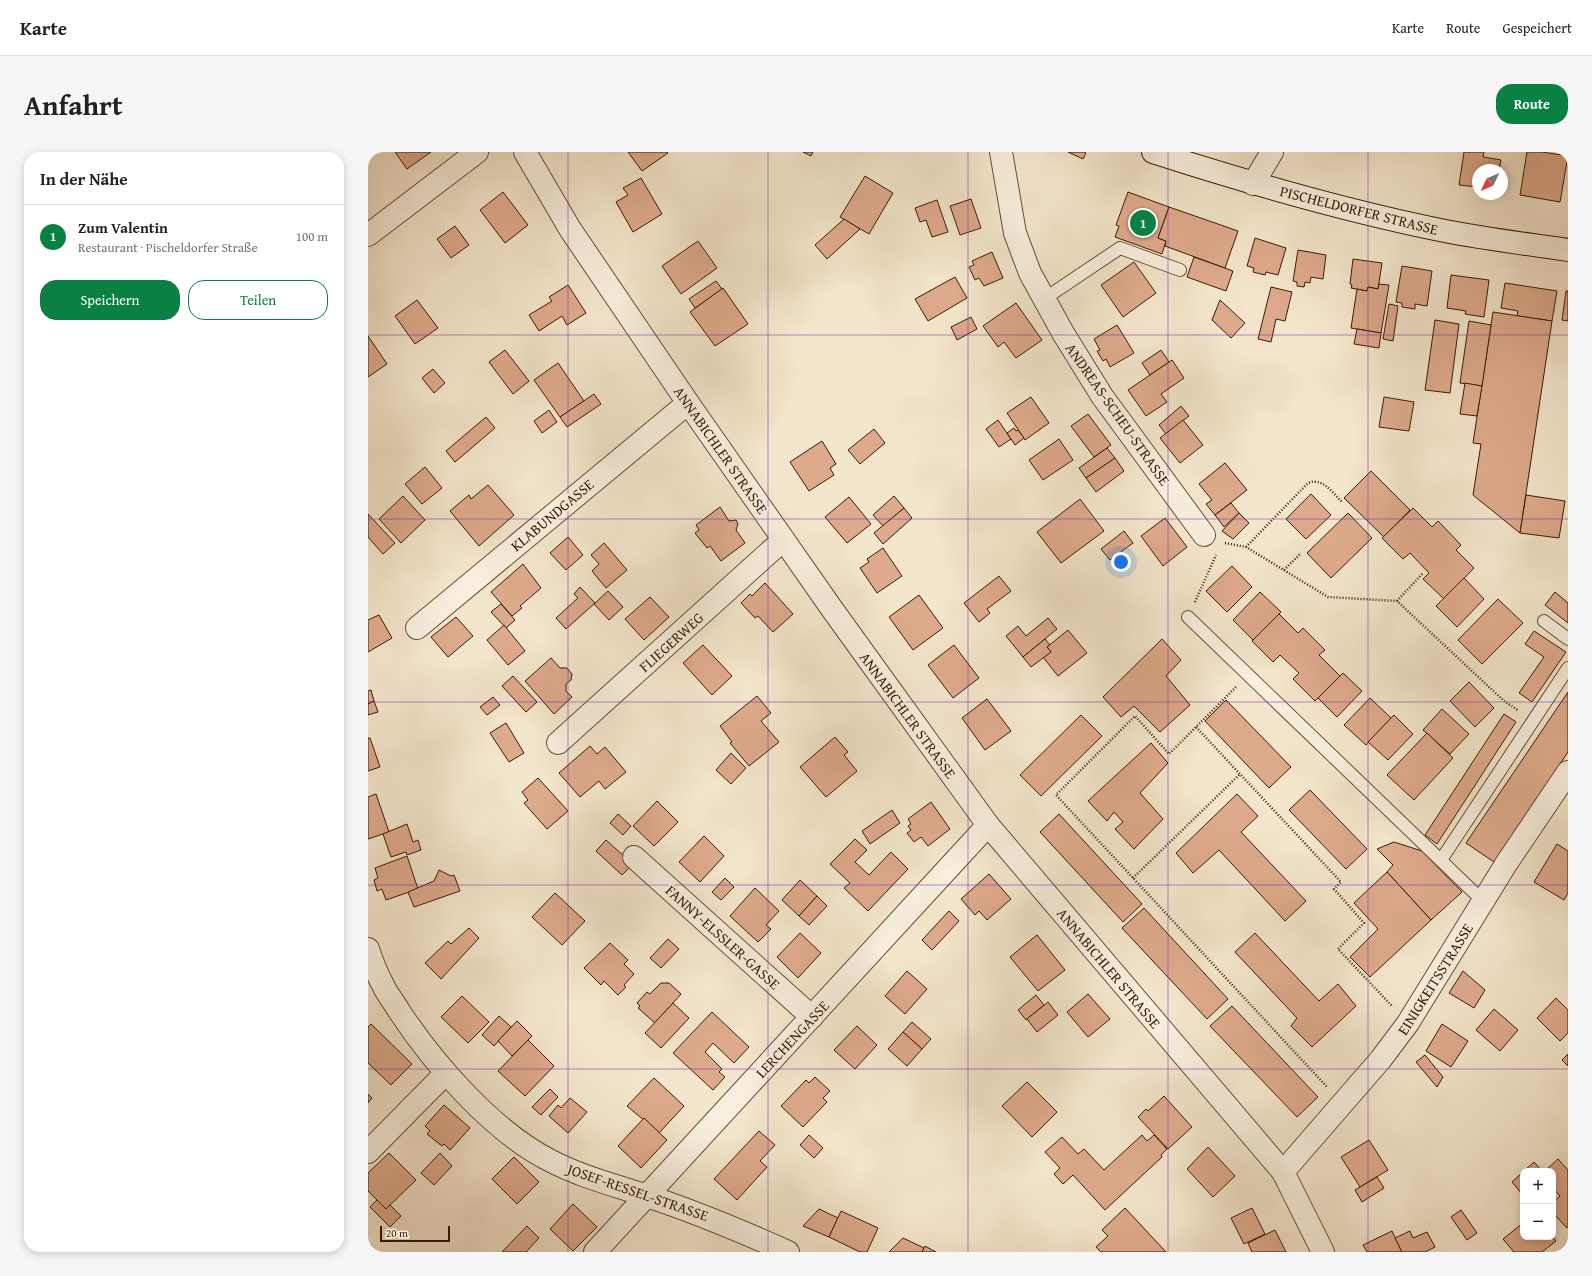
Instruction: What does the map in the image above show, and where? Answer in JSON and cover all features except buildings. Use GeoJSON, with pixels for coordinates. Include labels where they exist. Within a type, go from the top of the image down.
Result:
{"type":"FeatureCollection","features":[{"type":"Feature","properties":{"kind":"street"},"geometry":{"type":"LineString","coordinates":[[368,235],[477,152]]}},
{"type":"Feature","properties":{"kind":"street","name":"ANNABICHLER STRASSE"},"geometry":{"type":"LineString","coordinates":[[525,152],[570,230],[688,403],[988,825],[1284,1172],[1323,1252]]}},
{"type":"Feature","properties":{"kind":"street","name":"ANDREAS-SCHEU-STRASSE"},"geometry":{"type":"LineString","coordinates":[[1001,152],[1015,234],[1030,273],[1044,299],[1102,396],[1215,543]]}},
{"type":"Feature","properties":{"kind":"street","name":"PISCHELDORFER STRASSE"},"geometry":{"type":"LineString","coordinates":[[1153,152],[1253,184],[1349,209],[1447,231],[1568,250]]}},
{"type":"Feature","properties":{"kind":"street"},"geometry":{"type":"LineString","coordinates":[[1253,184],[1272,152]]}},
{"type":"Feature","properties":{"kind":"street","name":"KLABUNDGASSE"},"geometry":{"type":"LineString","coordinates":[[417,628],[688,403]]}},
{"type":"Feature","properties":{"kind":"street","name":"FLIEGERWEG"},"geometry":{"type":"LineString","coordinates":[[558,743],[784,540]]}},
{"type":"Feature","properties":{"kind":"street","name":"EINIGKEITSSTRASSE"},"geometry":{"type":"LineString","coordinates":[[1284,1172],[1381,1059],[1408,1023],[1483,901],[1568,772]]}},
{"type":"Feature","properties":{"kind":"street","name":"LERCHENGASSE"},"geometry":{"type":"LineString","coordinates":[[595,1252],[988,825]]}},
{"type":"Feature","properties":{"kind":"street","name":"FANNY-ELSSLER-GASSE"},"geometry":{"type":"LineString","coordinates":[[634,857],[812,1017]]}},
{"type":"Feature","properties":{"kind":"street","name":"JOSEF-RESSEL-STRASSE"},"geometry":{"type":"LineString","coordinates":[[368,950],[382,984],[413,1032],[445,1074],[492,1118],[516,1138],[549,1160],[585,1177],[647,1195],[717,1220],[788,1252]]}},
{"type":"Feature","properties":{"kind":"street"},"geometry":{"type":"LineString","coordinates":[[368,1152],[445,1074]]}},
{"type":"Feature","properties":{"kind":"lane"},"geometry":{"type":"LineString","coordinates":[[1044,299],[1120,248],[1180,270]]}},
{"type":"Feature","properties":{"kind":"lane"},"geometry":{"type":"LineString","coordinates":[[1188,617],[1483,901]]}},
{"type":"Feature","properties":{"kind":"lane"},"geometry":{"type":"LineString","coordinates":[[1544,621],[1568,639]]}},
{"type":"Feature","properties":{"kind":"lane"},"geometry":{"type":"LineString","coordinates":[[1441,860],[1568,668]]}},
{"type":"Feature","properties":{"kind":"path"},"geometry":{"type":"LineString","coordinates":[[1246,547],[1308,483],[1314,480],[1321,482],[1342,502]]}},
{"type":"Feature","properties":{"kind":"path"},"geometry":{"type":"LineString","coordinates":[[1188,617],[1215,543],[1246,547],[1328,597],[1397,601],[1504,701],[1533,720]]}},
{"type":"Feature","properties":{"kind":"path"},"geometry":{"type":"LineString","coordinates":[[1284,570],[1301,553]]}},
{"type":"Feature","properties":{"kind":"path"},"geometry":{"type":"LineString","coordinates":[[1397,601],[1423,573]]}},
{"type":"Feature","properties":{"kind":"path"},"geometry":{"type":"LineString","coordinates":[[1248,675],[1169,754],[1135,716],[1056,795],[1342,1104]]}},
{"type":"Feature","properties":{"kind":"path"},"geometry":{"type":"LineString","coordinates":[[1196,727],[1341,882],[1334,889],[1364,923],[1338,949],[1408,1023]]}},
{"type":"Feature","properties":{"kind":"path"},"geometry":{"type":"LineString","coordinates":[[1133,878],[1240,774]]}},
{"type":"Feature","properties":{"kind":"place","name":"Zum Valentin"},"geometry":{"type":"Point","coordinates":[1143,223]}}]}
